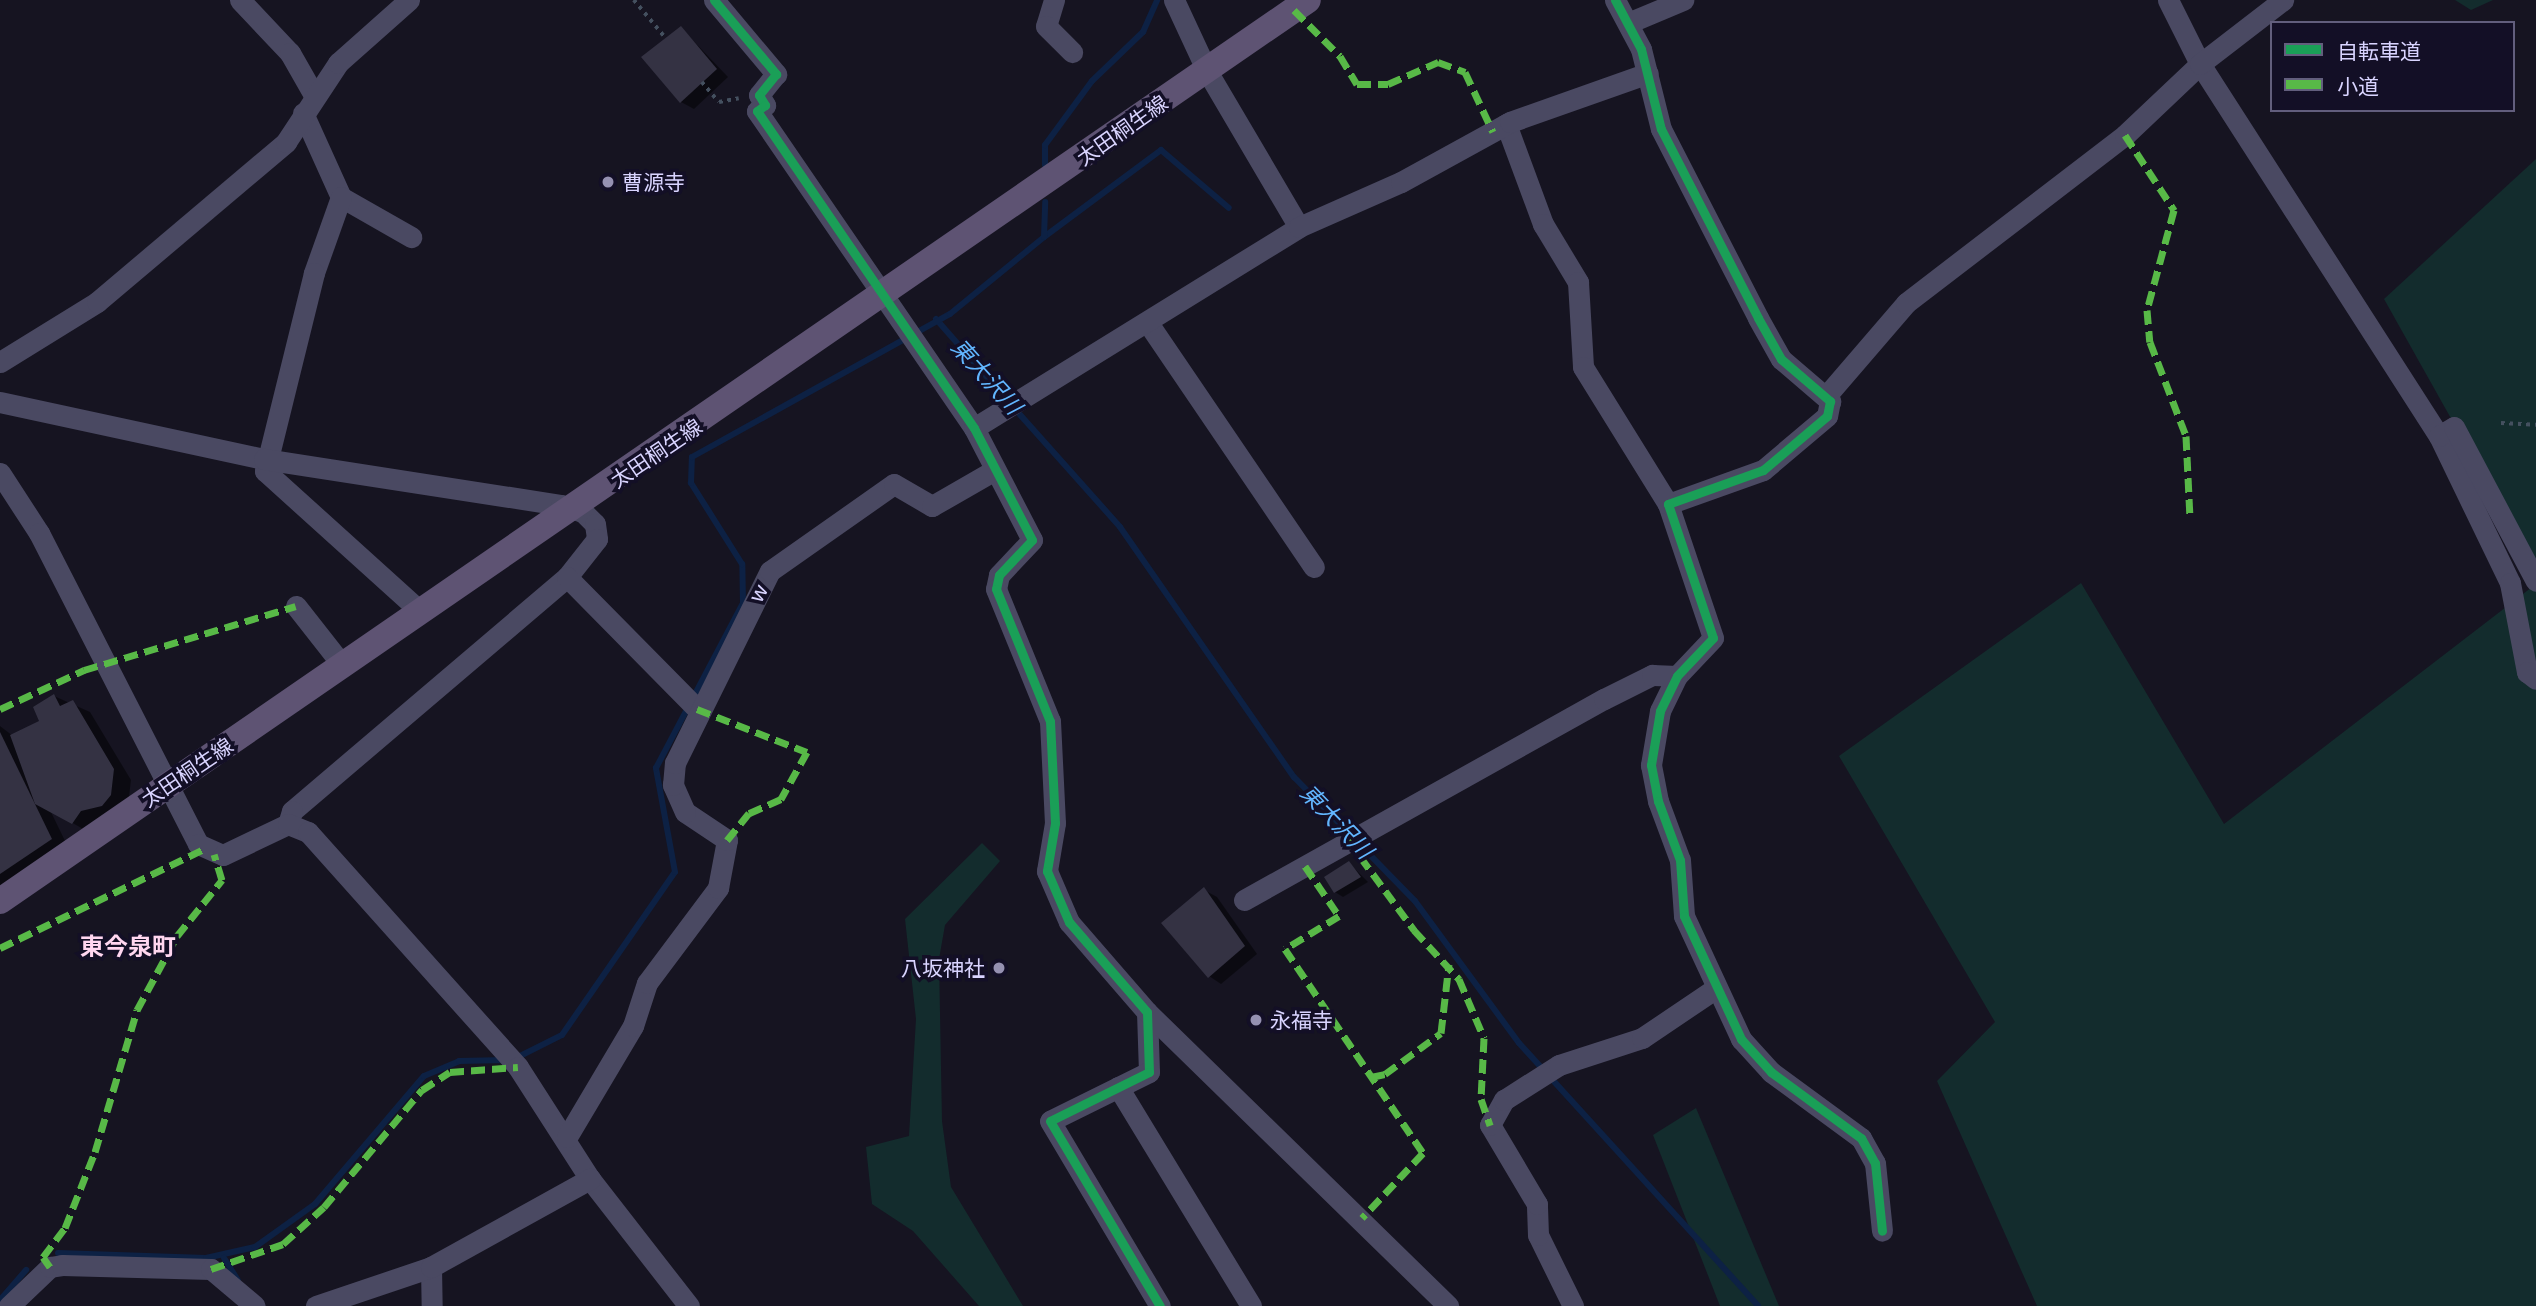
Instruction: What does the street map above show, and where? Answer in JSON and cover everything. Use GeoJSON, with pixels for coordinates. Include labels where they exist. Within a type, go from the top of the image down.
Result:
{"type":"FeatureCollection","features":[{"type":"Feature","properties":{"kind":"main road","name":"太田桐生線"},"geometry":{"type":"LineString","coordinates":[[0,901],[884,296],[1308,0]]}},
{"type":"Feature","properties":{"kind":"street"},"geometry":{"type":"LineString","coordinates":[[240,0],[290,53],[341,197],[264,459],[269,479],[421,612]]}},
{"type":"Feature","properties":{"kind":"street"},"geometry":{"type":"LineString","coordinates":[[0,362],[97,302],[286,142],[308,104],[409,0]]}},
{"type":"Feature","properties":{"kind":"street"},"geometry":{"type":"LineString","coordinates":[[714,0],[776,75],[759,95],[765,105],[757,111],[974,428],[993,471],[1032,540],[999,575],[996,589],[1050,721],[1051,889],[1069,922],[1147,1012],[1448,1306]]}},
{"type":"Feature","properties":{"kind":"street"},"geometry":{"type":"LineString","coordinates":[[1054,0],[1046,26],[1072,52]]}},
{"type":"Feature","properties":{"kind":"street"},"geometry":{"type":"LineString","coordinates":[[1174,0],[1208,71],[1299,227]]}},
{"type":"Feature","properties":{"kind":"street"},"geometry":{"type":"LineString","coordinates":[[1615,0],[1628,23],[1648,73],[1661,129],[1758,318],[1781,359],[1827,395]]}},
{"type":"Feature","properties":{"kind":"street"},"geometry":{"type":"LineString","coordinates":[[1628,23],[1683,0]]}},
{"type":"Feature","properties":{"kind":"street"},"geometry":{"type":"LineString","coordinates":[[2168,0],[2200,64],[2439,436],[2510,583],[2527,672],[2536,679]]}},
{"type":"Feature","properties":{"kind":"street"},"geometry":{"type":"LineString","coordinates":[[1668,504],[1763,470],[1827,416],[1827,395],[1906,303],[2125,135],[2200,64],[2283,0]]}},
{"type":"Feature","properties":{"kind":"street"},"geometry":{"type":"LineString","coordinates":[[974,428],[1148,324],[1299,227],[1401,182],[1506,124],[1648,73]]}},
{"type":"Feature","properties":{"kind":"street"},"geometry":{"type":"LineString","coordinates":[[1506,124],[1544,224],[1578,282],[1583,367],[1668,504],[1714,627],[1713,638],[1677,676],[1660,711],[1651,765],[1680,860],[1684,916],[1716,988],[1752,1053],[1861,1138],[1875,1163],[1882,1231]]}},
{"type":"Feature","properties":{"kind":"street"},"geometry":{"type":"LineString","coordinates":[[341,197],[411,237]]}},
{"type":"Feature","properties":{"kind":"street"},"geometry":{"type":"LineString","coordinates":[[1148,324],[1314,567]]}},
{"type":"Feature","properties":{"kind":"street"},"geometry":{"type":"LineString","coordinates":[[0,402],[264,459],[574,508],[590,517],[597,539],[567,577],[292,811],[288,824],[231,853],[214,854],[194,839],[165,788],[56,564],[0,473]]}},
{"type":"Feature","properties":{"kind":"street"},"geometry":{"type":"LineString","coordinates":[[2439,436],[2454,427],[2536,581]]}},
{"type":"Feature","properties":{"kind":"street","name":"w"},"geometry":{"type":"LineString","coordinates":[[567,1137],[633,1026],[647,983],[718,888],[727,840],[685,812],[676,797],[675,763],[692,704],[770,571],[894,484],[932,506],[993,471]]}},
{"type":"Feature","properties":{"kind":"street"},"geometry":{"type":"LineString","coordinates":[[567,577],[692,704]]}},
{"type":"Feature","properties":{"kind":"street"},"geometry":{"type":"LineString","coordinates":[[296,606],[343,666]]}},
{"type":"Feature","properties":{"kind":"street"},"geometry":{"type":"LineString","coordinates":[[1244,900],[1604,699],[1652,675],[1677,676]]}},
{"type":"Feature","properties":{"kind":"street"},"geometry":{"type":"LineString","coordinates":[[288,824],[308,832],[509,1057],[567,1137],[590,1179],[689,1306]]}},
{"type":"Feature","properties":{"kind":"street"},"geometry":{"type":"LineString","coordinates":[[1573,1306],[1538,1235],[1537,1204],[1490,1125],[1504,1100],[1559,1065],[1642,1038],[1716,988]]}},
{"type":"Feature","properties":{"kind":"street"},"geometry":{"type":"LineString","coordinates":[[1147,1012],[1149,1072],[1050,1121],[1160,1306]]}},
{"type":"Feature","properties":{"kind":"street"},"geometry":{"type":"LineString","coordinates":[[1118,1087],[1251,1306]]}},
{"type":"Feature","properties":{"kind":"street"},"geometry":{"type":"LineString","coordinates":[[316,1306],[431,1267],[590,1179]]}},
{"type":"Feature","properties":{"kind":"street"},"geometry":{"type":"LineString","coordinates":[[9,1306],[50,1267],[62,1265],[211,1269],[256,1306]]}},
{"type":"Feature","properties":{"kind":"street"},"geometry":{"type":"LineString","coordinates":[[431,1267],[432,1306]]}},
{"type":"Feature","properties":{"kind":"path"},"geometry":{"type":"LineString","coordinates":[[634,0],[664,36]]}},
{"type":"Feature","properties":{"kind":"path"},"geometry":{"type":"LineString","coordinates":[[702,82],[719,102],[759,95]]}},
{"type":"Feature","properties":{"kind":"path"},"geometry":{"type":"LineString","coordinates":[[2501,422],[2536,425]]}},
{"type":"Feature","properties":{"kind":"green space"},"geometry":{"type":"Polygon","coordinates":[[[2455,0],[2493,0],[2471,10],[2455,0]]]}},
{"type":"Feature","properties":{"kind":"green space"},"geometry":{"type":"Polygon","coordinates":[[[2536,159],[2536,570],[2384,299],[2536,159]]]}},
{"type":"Feature","properties":{"kind":"green space"},"geometry":{"type":"Polygon","coordinates":[[[2081,583],[2224,824],[2536,584],[2536,1306],[2037,1306],[1937,1081],[1995,1022],[1839,756],[2081,583]]]}},
{"type":"Feature","properties":{"kind":"green space"},"geometry":{"type":"Polygon","coordinates":[[[982,843],[1000,861],[945,925],[939,959],[942,1121],[951,1187],[1023,1306],[979,1306],[913,1231],[872,1204],[866,1147],[909,1136],[916,1019],[905,919],[982,843]]]}},
{"type":"Feature","properties":{"kind":"green space"},"geometry":{"type":"Polygon","coordinates":[[[1696,1108],[1779,1306],[1720,1306],[1653,1135],[1696,1108]]]}},
{"type":"Feature","properties":{"kind":"building"},"geometry":{"type":"Polygon","coordinates":[[[681,26],[717,69],[680,103],[641,57],[681,26]]]}},
{"type":"Feature","properties":{"kind":"building"},"geometry":{"type":"Polygon","coordinates":[[[54,694],[60,706],[73,700],[114,769],[111,795],[102,806],[81,811],[72,824],[35,804],[10,735],[39,721],[33,707],[54,694]]]}},
{"type":"Feature","properties":{"kind":"building"},"geometry":{"type":"Polygon","coordinates":[[[0,732],[52,839],[0,874],[0,732]]]}},
{"type":"Feature","properties":{"kind":"building"},"geometry":{"type":"Polygon","coordinates":[[[1349,861],[1361,877],[1334,893],[1324,877],[1349,861]]]}},
{"type":"Feature","properties":{"kind":"building"},"geometry":{"type":"Polygon","coordinates":[[[1204,887],[1245,946],[1208,978],[1161,923],[1204,887]]]}},
{"type":"Feature","properties":{"kind":"waterway"},"geometry":{"type":"LineString","coordinates":[[1045,165],[1045,145],[1092,81],[1143,32],[1157,0]]}},
{"type":"Feature","properties":{"kind":"waterway"},"geometry":{"type":"LineString","coordinates":[[1044,237],[1161,150],[1229,208]]}},
{"type":"Feature","properties":{"kind":"waterway"},"geometry":{"type":"LineString","coordinates":[[516,1058],[562,1035],[675,872],[656,768],[743,603],[742,564],[691,483],[692,457],[950,314],[1044,237],[1045,202]]}},
{"type":"Feature","properties":{"kind":"waterway","name":"東大沢川"},"geometry":{"type":"LineString","coordinates":[[936,319],[1008,401]]}},
{"type":"Feature","properties":{"kind":"waterway","name":"東大沢川"},"geometry":{"type":"LineString","coordinates":[[1015,409],[1120,527],[1294,777],[1415,901],[1519,1043],[1758,1306]]}},
{"type":"Feature","properties":{"kind":"waterway"},"geometry":{"type":"LineString","coordinates":[[58,1253],[206,1258],[255,1247],[315,1204],[424,1076],[459,1061],[506,1060]]}},
{"type":"Feature","properties":{"kind":"waterway"},"geometry":{"type":"LineString","coordinates":[[224,1258],[238,1280]]}},
{"type":"Feature","properties":{"kind":"waterway"},"geometry":{"type":"LineString","coordinates":[[0,1300],[26,1270]]}},
{"type":"Feature","properties":{"kind":"marked path"},"geometry":{"type":"LineString","coordinates":[[1294,10],[1340,56],[1357,84],[1388,84],[1438,62],[1465,72],[1493,132]]}},
{"type":"Feature","properties":{"kind":"marked path"},"geometry":{"type":"LineString","coordinates":[[2125,135],[2174,210],[2147,310],[2150,342],[2186,436],[2190,517]]}},
{"type":"Feature","properties":{"kind":"marked path"},"geometry":{"type":"LineString","coordinates":[[0,709],[84,670],[296,606]]}},
{"type":"Feature","properties":{"kind":"marked path"},"geometry":{"type":"LineString","coordinates":[[697,709],[807,752],[781,799],[749,813],[727,840]]}},
{"type":"Feature","properties":{"kind":"marked path"},"geometry":{"type":"LineString","coordinates":[[1348,840],[1414,930],[1459,979],[1484,1038],[1481,1099],[1490,1125]]}},
{"type":"Feature","properties":{"kind":"marked path"},"geometry":{"type":"LineString","coordinates":[[0,948],[204,849]]}},
{"type":"Feature","properties":{"kind":"marked path"},"geometry":{"type":"LineString","coordinates":[[50,1267],[43,1257],[65,1228],[95,1152],[137,1010],[177,936],[222,880],[214,854]]}},
{"type":"Feature","properties":{"kind":"marked path"},"geometry":{"type":"LineString","coordinates":[[1305,866],[1339,916],[1285,949],[1423,1153],[1362,1218]]}},
{"type":"Feature","properties":{"kind":"marked path"},"geometry":{"type":"LineString","coordinates":[[1371,1077],[1385,1074],[1441,1033],[1449,964]]}},
{"type":"Feature","properties":{"kind":"marked path"},"geometry":{"type":"LineString","coordinates":[[211,1269],[283,1244],[324,1207],[422,1090],[450,1072],[518,1067]]}},
{"type":"Feature","properties":{"kind":"cycle path"},"geometry":{"type":"LineString","coordinates":[[714,0],[776,74],[759,95],[765,105],[757,111],[974,428],[1032,540],[999,575],[996,589],[1050,721],[1055,823],[1047,871],[1069,922],[1147,1012],[1149,1072],[1050,1121],[1160,1306]]}},
{"type":"Feature","properties":{"kind":"cycle path"},"geometry":{"type":"LineString","coordinates":[[1615,0],[1641,49],[1661,129],[1758,318],[1781,359],[1830,401],[1827,416],[1763,470],[1668,504],[1713,638],[1677,676],[1660,711],[1651,765],[1658,801],[1680,860],[1684,916],[1741,1039],[1771,1072],[1861,1138],[1875,1163],[1882,1231]]}},
{"type":"Feature","properties":{"kind":"place","name":"曹源寺"},"geometry":{"type":"Point","coordinates":[608,182]}},
{"type":"Feature","properties":{"kind":"place","name":"八坂神社"},"geometry":{"type":"Point","coordinates":[999,968]}},
{"type":"Feature","properties":{"kind":"place","name":"永福寺"},"geometry":{"type":"Point","coordinates":[1256,1020]}},
{"type":"Feature","properties":{"kind":"district","name":"東今泉町"},"geometry":{"type":"Point","coordinates":[128,946]}}]}
